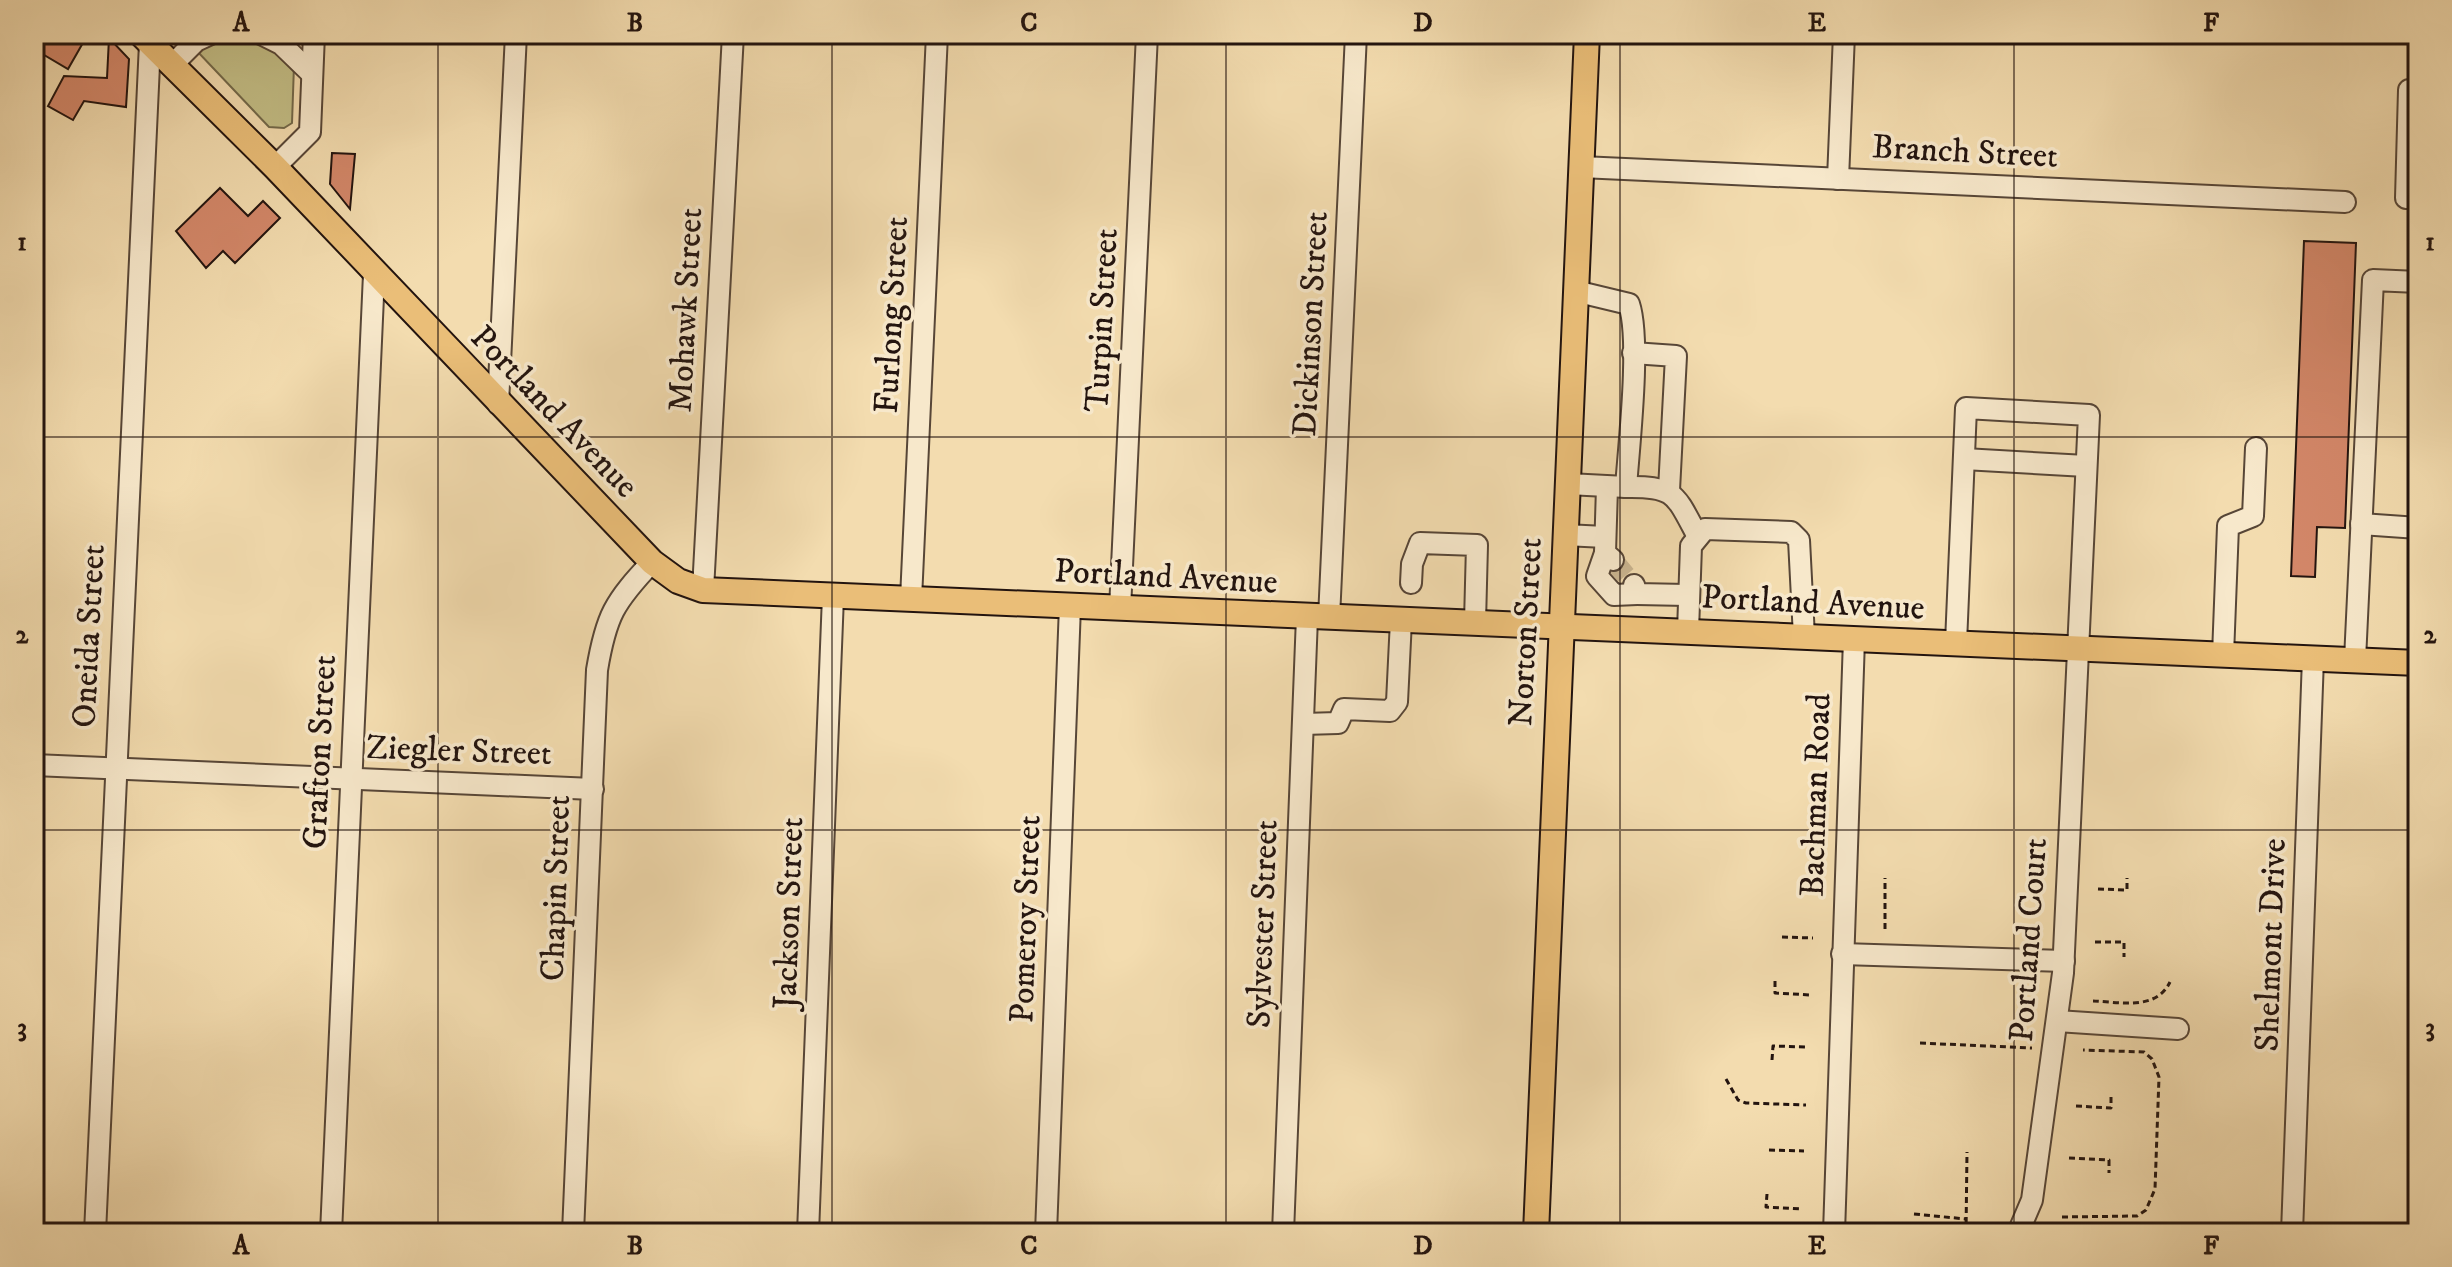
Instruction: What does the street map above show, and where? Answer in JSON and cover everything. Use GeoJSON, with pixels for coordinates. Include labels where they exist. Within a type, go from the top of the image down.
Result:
{"type":"FeatureCollection","features":[{"type":"Feature","properties":{"kind":"main road","name":"Norton Street"},"geometry":{"type":"LineString","coordinates":[[1536,1233],[1587,34]]}},
{"type":"Feature","properties":{"kind":"main road","name":"Portland Avenue"},"geometry":{"type":"LineString","coordinates":[[146,39],[275,167],[652,562],[678,581],[703,590],[2418,663]]}},
{"type":"Feature","properties":{"kind":"street"},"geometry":{"type":"LineString","coordinates":[[171,66],[196,41],[211,34]]}},
{"type":"Feature","properties":{"kind":"street"},"geometry":{"type":"LineString","coordinates":[[261,34],[281,44],[312,74]]}},
{"type":"Feature","properties":{"kind":"street"},"geometry":{"type":"LineString","coordinates":[[275,167],[310,132],[314,34]]}},
{"type":"Feature","properties":{"kind":"street"},"geometry":{"type":"LineString","coordinates":[[498,404],[516,34]]}},
{"type":"Feature","properties":{"kind":"street","name":"Mohawk Street"},"geometry":{"type":"LineString","coordinates":[[703,590],[733,34]]}},
{"type":"Feature","properties":{"kind":"street","name":"Furlong Street"},"geometry":{"type":"LineString","coordinates":[[911,599],[937,34]]}},
{"type":"Feature","properties":{"kind":"street","name":"Turpin Street"},"geometry":{"type":"LineString","coordinates":[[1120,609],[1147,34]]}},
{"type":"Feature","properties":{"kind":"street","name":"Dickinson Street"},"geometry":{"type":"LineString","coordinates":[[1318,617],[1356,34]]}},
{"type":"Feature","properties":{"kind":"street"},"geometry":{"type":"LineString","coordinates":[[1838,179],[1844,34]]}},
{"type":"Feature","properties":{"kind":"street","name":"Oneida Street"},"geometry":{"type":"LineString","coordinates":[[95,1233],[146,39]]}},
{"type":"Feature","properties":{"kind":"street"},"geometry":{"type":"LineString","coordinates":[[2409,90],[2406,198],[2418,198]]}},
{"type":"Feature","properties":{"kind":"street","name":"Branch Street"},"geometry":{"type":"LineString","coordinates":[[1581,167],[2345,202]]}},
{"type":"Feature","properties":{"kind":"street","name":"Grafton Street"},"geometry":{"type":"LineString","coordinates":[[331,1233],[374,274]]}},
{"type":"Feature","properties":{"kind":"street"},"geometry":{"type":"LineString","coordinates":[[2355,660],[2373,280],[2418,282]]}},
{"type":"Feature","properties":{"kind":"street"},"geometry":{"type":"LineString","coordinates":[[1575,291],[1629,304],[1634,318],[1633,353],[1608,550],[1597,576],[1614,595],[1635,589],[1687,595]]}},
{"type":"Feature","properties":{"kind":"street"},"geometry":{"type":"LineString","coordinates":[[1633,353],[1676,356],[1669,490]]}},
{"type":"Feature","properties":{"kind":"street","name":"Portland Court"},"geometry":{"type":"LineString","coordinates":[[1964,459],[1966,408],[2089,415],[2064,961],[2032,1200],[2018,1233]]}},
{"type":"Feature","properties":{"kind":"street"},"geometry":{"type":"LineString","coordinates":[[2223,655],[2228,526],[2253,516],[2256,448]]}},
{"type":"Feature","properties":{"kind":"street"},"geometry":{"type":"LineString","coordinates":[[1956,643],[1964,459],[2086,466]]}},
{"type":"Feature","properties":{"kind":"street"},"geometry":{"type":"LineString","coordinates":[[1568,484],[1655,486],[1669,490],[1676,496],[1697,535]]}},
{"type":"Feature","properties":{"kind":"street"},"geometry":{"type":"LineString","coordinates":[[2361,524],[2418,528]]}},
{"type":"Feature","properties":{"kind":"street"},"geometry":{"type":"LineString","coordinates":[[1688,631],[1691,546],[1697,535],[1705,529],[1791,532],[1799,540],[1804,637]]}},
{"type":"Feature","properties":{"kind":"street"},"geometry":{"type":"LineString","coordinates":[[1565,535],[1608,550]]}},
{"type":"Feature","properties":{"kind":"street"},"geometry":{"type":"LineString","coordinates":[[1411,583],[1412,564],[1420,543],[1477,545],[1475,622]]}},
{"type":"Feature","properties":{"kind":"street","name":"Chapin Street"},"geometry":{"type":"LineString","coordinates":[[573,1233],[597,670],[604,625],[627,589],[652,562]]}},
{"type":"Feature","properties":{"kind":"street","name":"Jackson Street"},"geometry":{"type":"LineString","coordinates":[[808,1233],[833,596]]}},
{"type":"Feature","properties":{"kind":"street","name":"Pomeroy Street"},"geometry":{"type":"LineString","coordinates":[[1046,1233],[1070,606]]}},
{"type":"Feature","properties":{"kind":"street","name":"Sylvester Street"},"geometry":{"type":"LineString","coordinates":[[1283,1233],[1303,724],[1318,617]]}},
{"type":"Feature","properties":{"kind":"street"},"geometry":{"type":"LineString","coordinates":[[1303,724],[1338,723],[1344,709],[1390,711],[1397,702],[1401,620]]}},
{"type":"Feature","properties":{"kind":"street","name":"Bachman Road"},"geometry":{"type":"LineString","coordinates":[[1842,954],[1854,639]]}},
{"type":"Feature","properties":{"kind":"street","name":"Shelmont Drive"},"geometry":{"type":"LineString","coordinates":[[2292,1233],[2313,658]]}},
{"type":"Feature","properties":{"kind":"street","name":"Ziegler Street"},"geometry":{"type":"LineString","coordinates":[[34,765],[593,789]]}},
{"type":"Feature","properties":{"kind":"street"},"geometry":{"type":"LineString","coordinates":[[1834,1233],[1842,954],[2064,961]]}},
{"type":"Feature","properties":{"kind":"street"},"geometry":{"type":"LineString","coordinates":[[2057,1021],[2178,1029]]}},
{"type":"Feature","properties":{"kind":"path"},"geometry":{"type":"LineString","coordinates":[[1885,878],[1885,929]]}},
{"type":"Feature","properties":{"kind":"path"},"geometry":{"type":"LineString","coordinates":[[2098,889],[2127,890],[2127,878]]}},
{"type":"Feature","properties":{"kind":"path"},"geometry":{"type":"LineString","coordinates":[[1782,937],[1813,938]]}},
{"type":"Feature","properties":{"kind":"path"},"geometry":{"type":"LineString","coordinates":[[2095,942],[2124,942],[2124,957]]}},
{"type":"Feature","properties":{"kind":"path"},"geometry":{"type":"LineString","coordinates":[[1775,981],[1775,993],[1810,995]]}},
{"type":"Feature","properties":{"kind":"path"},"geometry":{"type":"LineString","coordinates":[[2093,1001],[2149,1002],[2166,992],[2170,982]]}},
{"type":"Feature","properties":{"kind":"path"},"geometry":{"type":"LineString","coordinates":[[1920,1043],[2035,1048]]}},
{"type":"Feature","properties":{"kind":"path"},"geometry":{"type":"LineString","coordinates":[[1772,1060],[1773,1046],[1808,1047]]}},
{"type":"Feature","properties":{"kind":"path"},"geometry":{"type":"LineString","coordinates":[[2062,1217],[2137,1216],[2146,1210],[2155,1189],[2159,1077],[2156,1065],[2144,1052],[2083,1050]]}},
{"type":"Feature","properties":{"kind":"path"},"geometry":{"type":"LineString","coordinates":[[1726,1079],[1738,1100],[1746,1103],[1806,1105]]}},
{"type":"Feature","properties":{"kind":"path"},"geometry":{"type":"LineString","coordinates":[[2076,1106],[2111,1108],[2111,1096]]}},
{"type":"Feature","properties":{"kind":"path"},"geometry":{"type":"LineString","coordinates":[[1769,1150],[1804,1151]]}},
{"type":"Feature","properties":{"kind":"path"},"geometry":{"type":"LineString","coordinates":[[1966,1233],[1967,1152]]}},
{"type":"Feature","properties":{"kind":"path"},"geometry":{"type":"LineString","coordinates":[[2069,1158],[2109,1160],[2109,1173]]}},
{"type":"Feature","properties":{"kind":"path"},"geometry":{"type":"LineString","coordinates":[[1767,1194],[1766,1207],[1802,1209]]}},
{"type":"Feature","properties":{"kind":"path"},"geometry":{"type":"LineString","coordinates":[[1914,1214],[1966,1219]]}},
{"type":"Feature","properties":{"kind":"shaded area"},"geometry":{"type":"Polygon","coordinates":[[[222,35],[260,38],[294,65],[292,123],[284,128],[269,127],[196,50],[206,40],[222,35]]]}},
{"type":"Feature","properties":{"kind":"building"},"geometry":{"type":"Polygon","coordinates":[[[34,34],[88,34],[68,69],[34,49],[34,34]]]}},
{"type":"Feature","properties":{"kind":"building"},"geometry":{"type":"Polygon","coordinates":[[[109,38],[129,59],[126,107],[84,101],[73,120],[48,106],[64,76],[107,78],[109,38]]]}},
{"type":"Feature","properties":{"kind":"building"},"geometry":{"type":"Polygon","coordinates":[[[332,153],[355,154],[350,209],[330,184],[332,153]]]}},
{"type":"Feature","properties":{"kind":"building"},"geometry":{"type":"Polygon","coordinates":[[[220,188],[248,216],[263,201],[280,218],[235,263],[223,251],[206,268],[176,231],[220,188]]]}},
{"type":"Feature","properties":{"kind":"building"},"geometry":{"type":"Polygon","coordinates":[[[2304,241],[2356,243],[2345,528],[2317,527],[2315,577],[2291,576],[2304,241]]]}},
{"type":"Feature","properties":{"kind":"tunnel"},"geometry":{"type":"LineString","coordinates":[[1613,560],[1634,585]]}}]}
